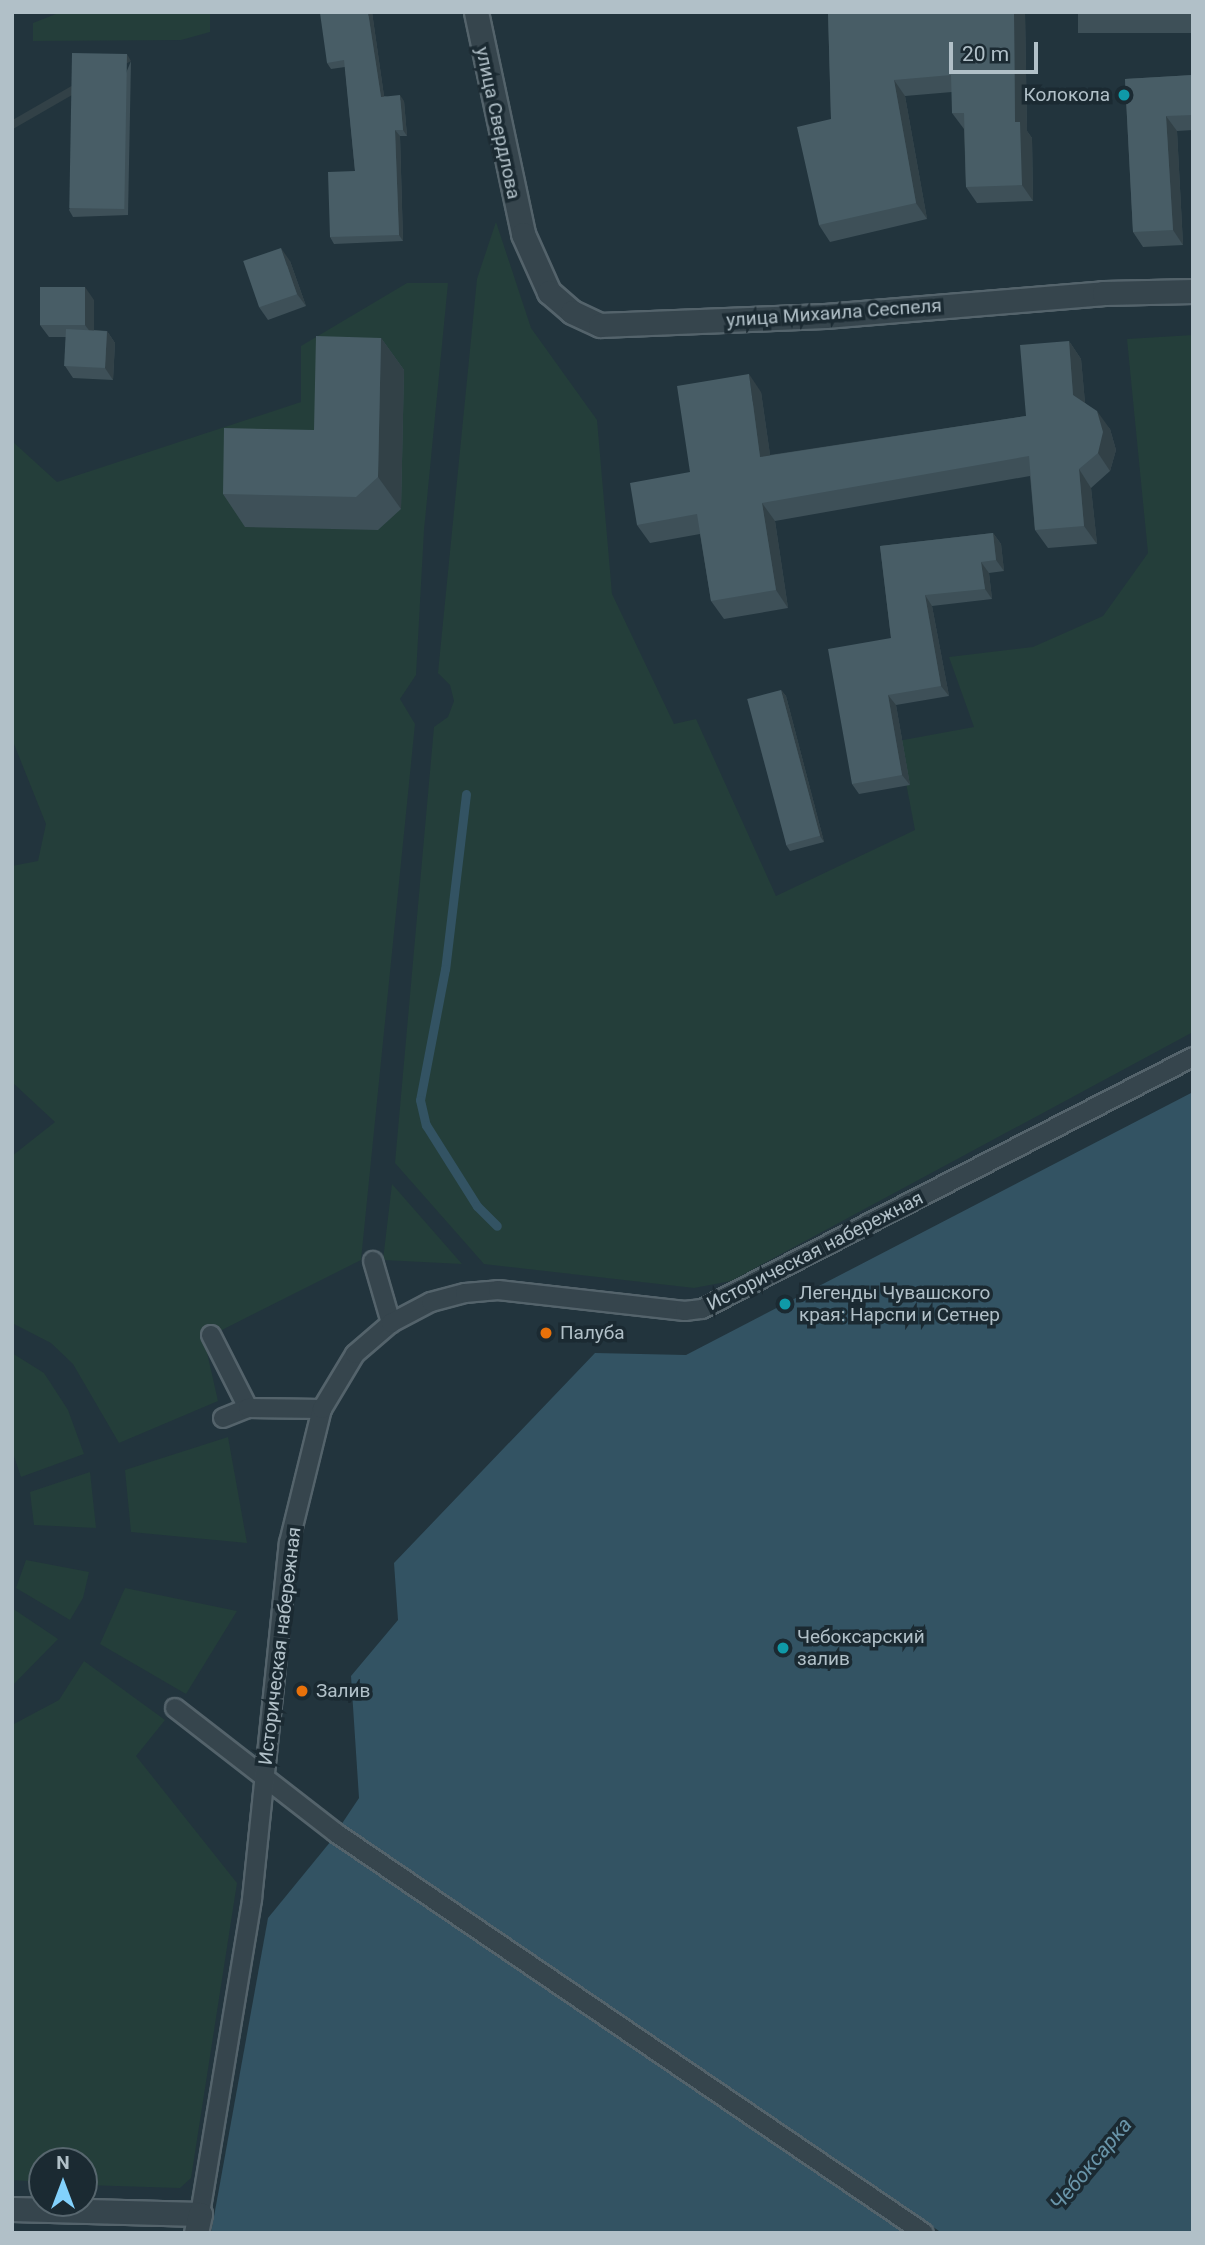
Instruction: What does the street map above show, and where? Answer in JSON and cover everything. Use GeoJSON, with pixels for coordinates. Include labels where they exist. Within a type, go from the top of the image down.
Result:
{"type":"FeatureCollection","features":[{"type":"Feature","properties":{"kind":"street","name":"улица Свердлова"},"geometry":{"type":"LineString","coordinates":[[476,12],[523,234]]}},
{"type":"Feature","properties":{"kind":"street","name":"улица Михаила Сеспеля"},"geometry":{"type":"LineString","coordinates":[[523,234],[550,292],[572,312],[600,325],[825,316],[1104,293],[1193,291]]}},
{"type":"Feature","properties":{"kind":"street","name":"Историческая набережная"},"geometry":{"type":"LineString","coordinates":[[198,2224],[252,1899],[289,1543],[322,1409],[355,1354],[391,1323],[431,1303],[498,1290],[702,1309],[1193,1057]]}},
{"type":"Feature","properties":{"kind":"street"},"geometry":{"type":"LineString","coordinates":[[373,1261],[391,1323]]}},
{"type":"Feature","properties":{"kind":"street"},"geometry":{"type":"LineString","coordinates":[[211,1335],[248,1408]]}},
{"type":"Feature","properties":{"kind":"street"},"geometry":{"type":"LineString","coordinates":[[223,1418],[248,1408],[322,1409]]}},
{"type":"Feature","properties":{"kind":"street"},"geometry":{"type":"LineString","coordinates":[[175,1708],[265,1774],[336,1833],[923,2233]]}},
{"type":"Feature","properties":{"kind":"street"},"geometry":{"type":"LineString","coordinates":[[12,2208],[198,2224]]}},
{"type":"Feature","properties":{"kind":"green space"},"geometry":{"type":"Polygon","coordinates":[[[61,12],[210,12],[210,32],[181,40],[33,41],[33,23],[61,12]]]}},
{"type":"Feature","properties":{"kind":"green space"},"geometry":{"type":"Polygon","coordinates":[[[496,222],[531,328],[597,420],[612,594],[674,724],[696,719],[776,896],[915,830],[898,741],[974,727],[949,657],[1033,647],[1103,616],[1148,553],[1127,339],[1193,335],[1193,1032],[731,1281],[694,1288],[484,1264],[395,1163],[434,727],[448,717],[454,701],[450,685],[438,673],[477,279],[496,222]]]}},
{"type":"Feature","properties":{"kind":"green space"},"geometry":{"type":"Polygon","coordinates":[[[407,283],[448,283],[424,530],[416,675],[400,699],[415,724],[361,1260],[204,1339],[218,1401],[119,1443],[73,1364],[51,1343],[12,1323],[12,1156],[55,1122],[12,1082],[12,866],[38,861],[46,824],[12,739],[12,441],[57,482],[301,402],[301,346],[407,283]]]}},
{"type":"Feature","properties":{"kind":"green space"},"geometry":{"type":"Polygon","coordinates":[[[392,1184],[462,1264],[383,1260],[392,1184]]]}},
{"type":"Feature","properties":{"kind":"green space"},"geometry":{"type":"Polygon","coordinates":[[[12,1353],[44,1373],[68,1410],[84,1454],[21,1477],[12,1450],[12,1353]]]}},
{"type":"Feature","properties":{"kind":"green space"},"geometry":{"type":"Polygon","coordinates":[[[228,1437],[247,1543],[131,1532],[125,1470],[228,1437]]]}},
{"type":"Feature","properties":{"kind":"green space"},"geometry":{"type":"Polygon","coordinates":[[[90,1472],[96,1528],[34,1525],[30,1492],[90,1472]]]}},
{"type":"Feature","properties":{"kind":"green space"},"geometry":{"type":"Polygon","coordinates":[[[26,1560],[89,1572],[83,1598],[70,1620],[16,1588],[26,1560]]]}},
{"type":"Feature","properties":{"kind":"green space"},"geometry":{"type":"Polygon","coordinates":[[[125,1588],[237,1611],[186,1694],[100,1644],[125,1588]]]}},
{"type":"Feature","properties":{"kind":"green space"},"geometry":{"type":"Polygon","coordinates":[[[12,1608],[58,1639],[12,1686],[12,1608]]]}},
{"type":"Feature","properties":{"kind":"green space"},"geometry":{"type":"Polygon","coordinates":[[[84,1661],[165,1720],[136,1756],[237,1883],[191,2178],[180,2188],[98,2185],[98,2147],[28,2147],[28,2181],[12,2180],[12,1725],[59,1700],[84,1661]]]}},
{"type":"Feature","properties":{"kind":"water","name":"Чебоксарский залив"},"geometry":{"type":"Polygon","coordinates":[[[1193,1092],[1193,2233],[942,2233],[341,1825],[359,1798],[351,1676],[398,1620],[394,1563],[595,1353],[686,1355],[1193,1092]]]}},
{"type":"Feature","properties":{"kind":"water"},"geometry":{"type":"Polygon","coordinates":[[[331,1841],[904,2233],[211,2233],[268,1918],[331,1841]]]}},
{"type":"Feature","properties":{"kind":"building"},"geometry":{"type":"Polygon","coordinates":[[[368,12],[381,97],[400,95],[403,130],[395,130],[399,235],[330,237],[328,172],[355,171],[344,60],[327,63],[320,13],[368,12]]]}},
{"type":"Feature","properties":{"kind":"building"},"geometry":{"type":"Polygon","coordinates":[[[828,12],[1014,12],[1015,122],[1020,122],[1022,185],[966,187],[964,113],[952,113],[951,75],[894,80],[916,203],[819,225],[797,127],[831,119],[828,12]]]}},
{"type":"Feature","properties":{"kind":"building"},"geometry":{"type":"Polygon","coordinates":[[[72,53],[127,54],[124,209],[69,208],[72,53]]]}},
{"type":"Feature","properties":{"kind":"building"},"geometry":{"type":"Polygon","coordinates":[[[1193,75],[1193,115],[1166,116],[1173,230],[1133,232],[1125,79],[1193,75]]]}},
{"type":"Feature","properties":{"kind":"building"},"geometry":{"type":"Polygon","coordinates":[[[281,248],[297,294],[259,307],[243,261],[281,248]]]}},
{"type":"Feature","properties":{"kind":"building"},"geometry":{"type":"Polygon","coordinates":[[[40,287],[85,287],[85,325],[40,325],[40,287]]]}},
{"type":"Feature","properties":{"kind":"building"},"geometry":{"type":"Polygon","coordinates":[[[66,329],[107,331],[105,368],[64,366],[66,329]]]}},
{"type":"Feature","properties":{"kind":"building"},"geometry":{"type":"Polygon","coordinates":[[[316,336],[381,338],[378,477],[356,497],[223,494],[224,428],[314,430],[316,336]]]}},
{"type":"Feature","properties":{"kind":"building"},"geometry":{"type":"Polygon","coordinates":[[[1069,341],[1073,395],[1097,411],[1103,432],[1098,453],[1079,469],[1084,526],[1035,530],[1029,456],[762,503],[776,590],[711,601],[697,514],[637,525],[630,483],[690,472],[677,386],[749,374],[760,457],[1026,416],[1020,345],[1069,341]]]}},
{"type":"Feature","properties":{"kind":"building"},"geometry":{"type":"Polygon","coordinates":[[[993,533],[996,560],[981,562],[985,589],[925,595],[941,686],[888,695],[902,775],[852,784],[828,649],[891,638],[880,546],[993,533]]]}},
{"type":"Feature","properties":{"kind":"building"},"geometry":{"type":"Polygon","coordinates":[[[781,690],[820,836],[786,845],[747,699],[781,690]]]}},
{"type":"Feature","properties":{"kind":"waterway"},"geometry":{"type":"LineString","coordinates":[[466,794],[445,969],[420,1100],[426,1125],[477,1206],[497,1226]]}},
{"type":"Feature","properties":{"kind":"place","name":"Колокола"},"geometry":{"type":"Point","coordinates":[1124,95]}},
{"type":"Feature","properties":{"kind":"place","name":"Легенды Чувашского края: Нарспи и Сетнер"},"geometry":{"type":"Point","coordinates":[785,1304]}},
{"type":"Feature","properties":{"kind":"place","name":"Палуба"},"geometry":{"type":"Point","coordinates":[546,1333]}},
{"type":"Feature","properties":{"kind":"place","name":"Чебоксарский залив"},"geometry":{"type":"Point","coordinates":[783,1648]}},
{"type":"Feature","properties":{"kind":"place","name":"Залив"},"geometry":{"type":"Point","coordinates":[302,1691]}},
{"type":"Feature","properties":{"kind":"water label","name":"Чебоксарка"},"geometry":{"type":"Point","coordinates":[1091,2164]}}]}
